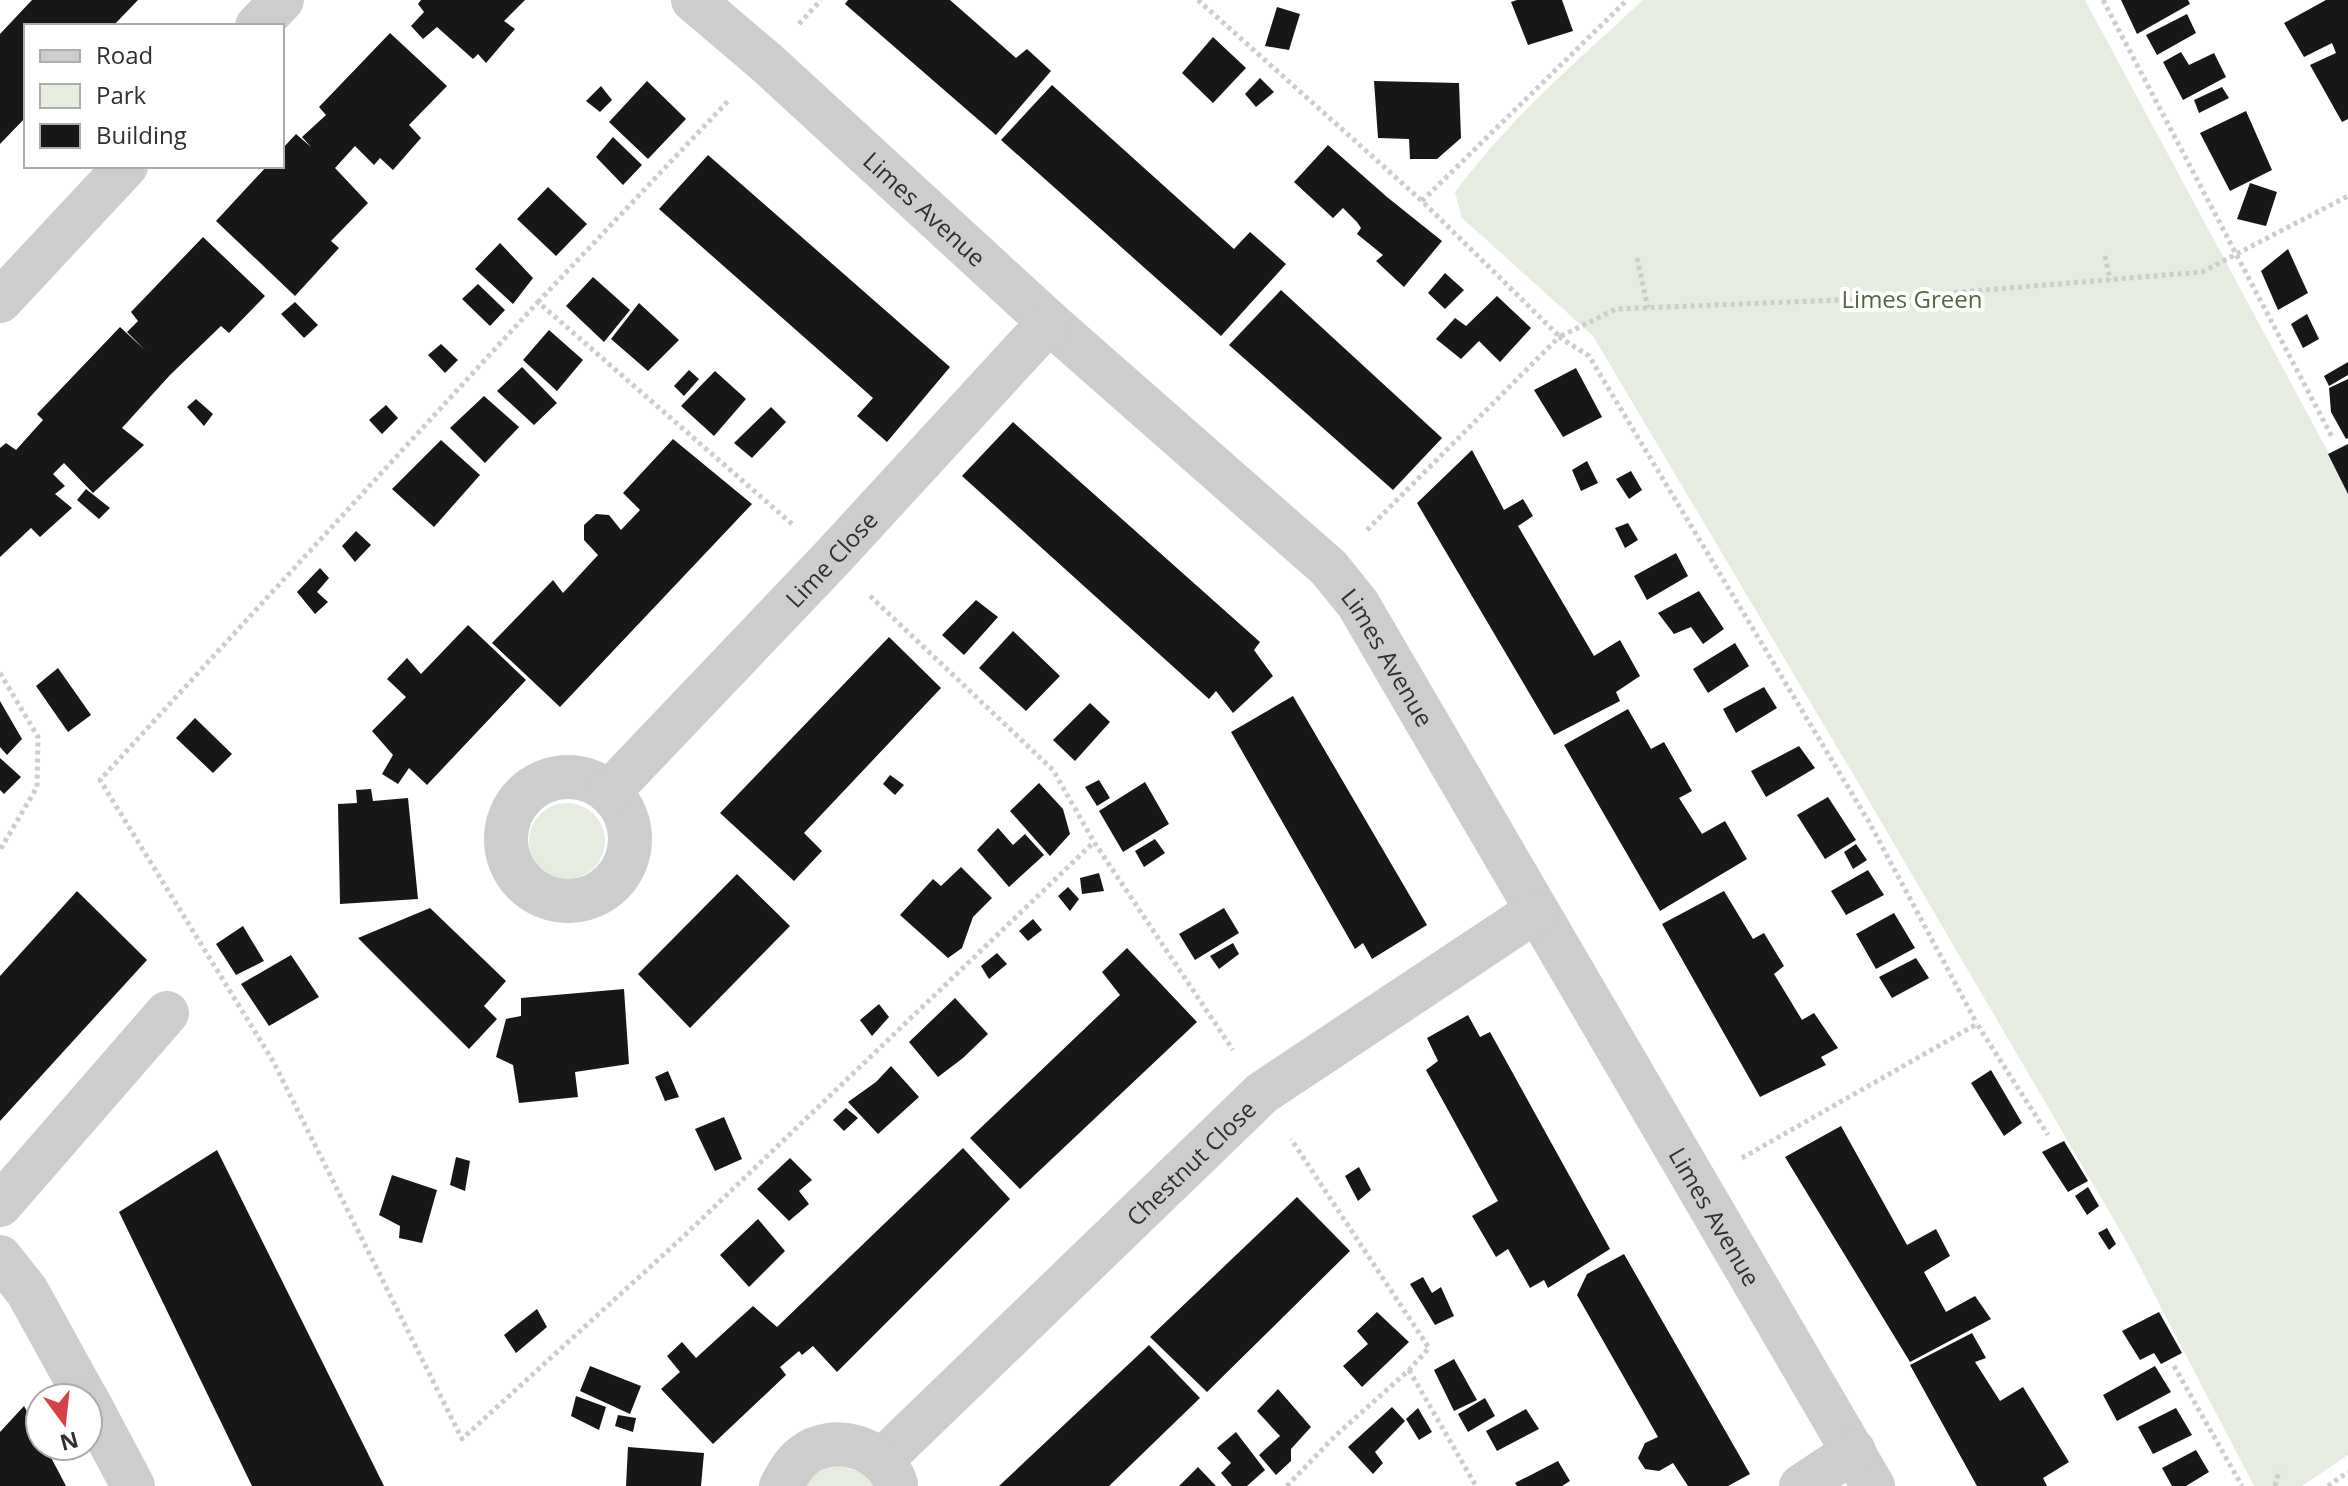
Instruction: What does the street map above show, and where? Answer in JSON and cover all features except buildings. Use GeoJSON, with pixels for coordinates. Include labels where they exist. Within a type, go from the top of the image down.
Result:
{"type":"FeatureCollection","features":[{"type":"Feature","properties":{"kind":"street"},"geometry":{"type":"LineString","coordinates":[[259,24],[282,0]]}},
{"type":"Feature","properties":{"kind":"street","name":"Limes Avenue"},"geometry":{"type":"LineString","coordinates":[[693,0],[766,62],[1049,322],[1329,568],[1358,604],[1863,1468]]}},
{"type":"Feature","properties":{"kind":"street"},"geometry":{"type":"LineString","coordinates":[[0,301],[124,168]]}},
{"type":"Feature","properties":{"kind":"street","name":"Lime Close"},"geometry":{"type":"LineString","coordinates":[[609,792],[831,559],[1049,322]]}},
{"type":"Feature","properties":{"kind":"street","name":"Chestnut Close"},"geometry":{"type":"LineString","coordinates":[[781,1486],[789,1470],[803,1455],[822,1446],[843,1444],[864,1449],[889,1473],[1262,1093],[1536,911]]}},
{"type":"Feature","properties":{"kind":"street"},"geometry":{"type":"LineString","coordinates":[[0,1205],[167,1013]]}},
{"type":"Feature","properties":{"kind":"street"},"geometry":{"type":"LineString","coordinates":[[0,1257],[27,1291],[77,1382]]}},
{"type":"Feature","properties":{"kind":"street"},"geometry":{"type":"LineString","coordinates":[[104,1432],[133,1486]]}},
{"type":"Feature","properties":{"kind":"street"},"geometry":{"type":"LineString","coordinates":[[1801,1486],[1863,1468]]}},
{"type":"Feature","properties":{"kind":"path"},"geometry":{"type":"LineString","coordinates":[[1198,0],[1422,201],[1560,337],[1589,356],[1869,822],[1977,1024],[2048,1135]]}},
{"type":"Feature","properties":{"kind":"path"},"geometry":{"type":"LineString","coordinates":[[1422,201],[1627,0]]}},
{"type":"Feature","properties":{"kind":"path"},"geometry":{"type":"LineString","coordinates":[[2103,0],[2332,437]]}},
{"type":"Feature","properties":{"kind":"path"},"geometry":{"type":"LineString","coordinates":[[766,62],[538,302],[100,780],[273,1061],[462,1439],[685,1235],[1094,842]]}},
{"type":"Feature","properties":{"kind":"path"},"geometry":{"type":"LineString","coordinates":[[1329,568],[1560,337],[1616,309],[1889,298],[2202,272],[2348,196]]}},
{"type":"Feature","properties":{"kind":"path"},"geometry":{"type":"LineString","coordinates":[[2105,256],[2110,280]]}},
{"type":"Feature","properties":{"kind":"path"},"geometry":{"type":"LineString","coordinates":[[1637,258],[1648,308]]}},
{"type":"Feature","properties":{"kind":"path"},"geometry":{"type":"LineString","coordinates":[[538,302],[831,559],[1053,770],[1094,842],[1429,1348],[1335,1436],[1287,1486]]}},
{"type":"Feature","properties":{"kind":"path"},"geometry":{"type":"LineString","coordinates":[[0,673],[38,737],[37,787],[0,850]]}},
{"type":"Feature","properties":{"kind":"path"},"geometry":{"type":"LineString","coordinates":[[1696,1184],[1977,1024]]}},
{"type":"Feature","properties":{"kind":"path"},"geometry":{"type":"LineString","coordinates":[[2174,1366],[2242,1486]]}},
{"type":"Feature","properties":{"kind":"path"},"geometry":{"type":"LineString","coordinates":[[1409,1370],[1476,1486]]}},
{"type":"Feature","properties":{"kind":"path"},"geometry":{"type":"LineString","coordinates":[[2275,1486],[2279,1470]]}},
{"type":"Feature","properties":{"kind":"path"},"geometry":{"type":"LineString","coordinates":[[2328,1486],[2348,1472]]}},
{"type":"Feature","properties":{"kind":"green space","name":"Limes Green"},"geometry":{"type":"Polygon","coordinates":[[[1643,0],[2085,0],[2348,489],[2348,1455],[2302,1486],[2254,1486],[2128,1244],[1593,336],[1462,218],[1455,192],[1476,165],[1544,92],[1643,0]]]}},
{"type":"Feature","properties":{"kind":"green space"},"geometry":{"type":"Polygon","coordinates":[[[567,803],[581,806],[594,814],[602,827],[605,841],[602,855],[594,868],[581,876],[567,879],[553,876],[540,868],[532,855],[529,841],[532,827],[540,814],[553,806],[567,803]]]}},
{"type":"Feature","properties":{"kind":"green space"},"geometry":{"type":"Polygon","coordinates":[[[837,1465],[863,1473],[873,1486],[803,1486],[818,1472],[837,1465]]]}}]}
